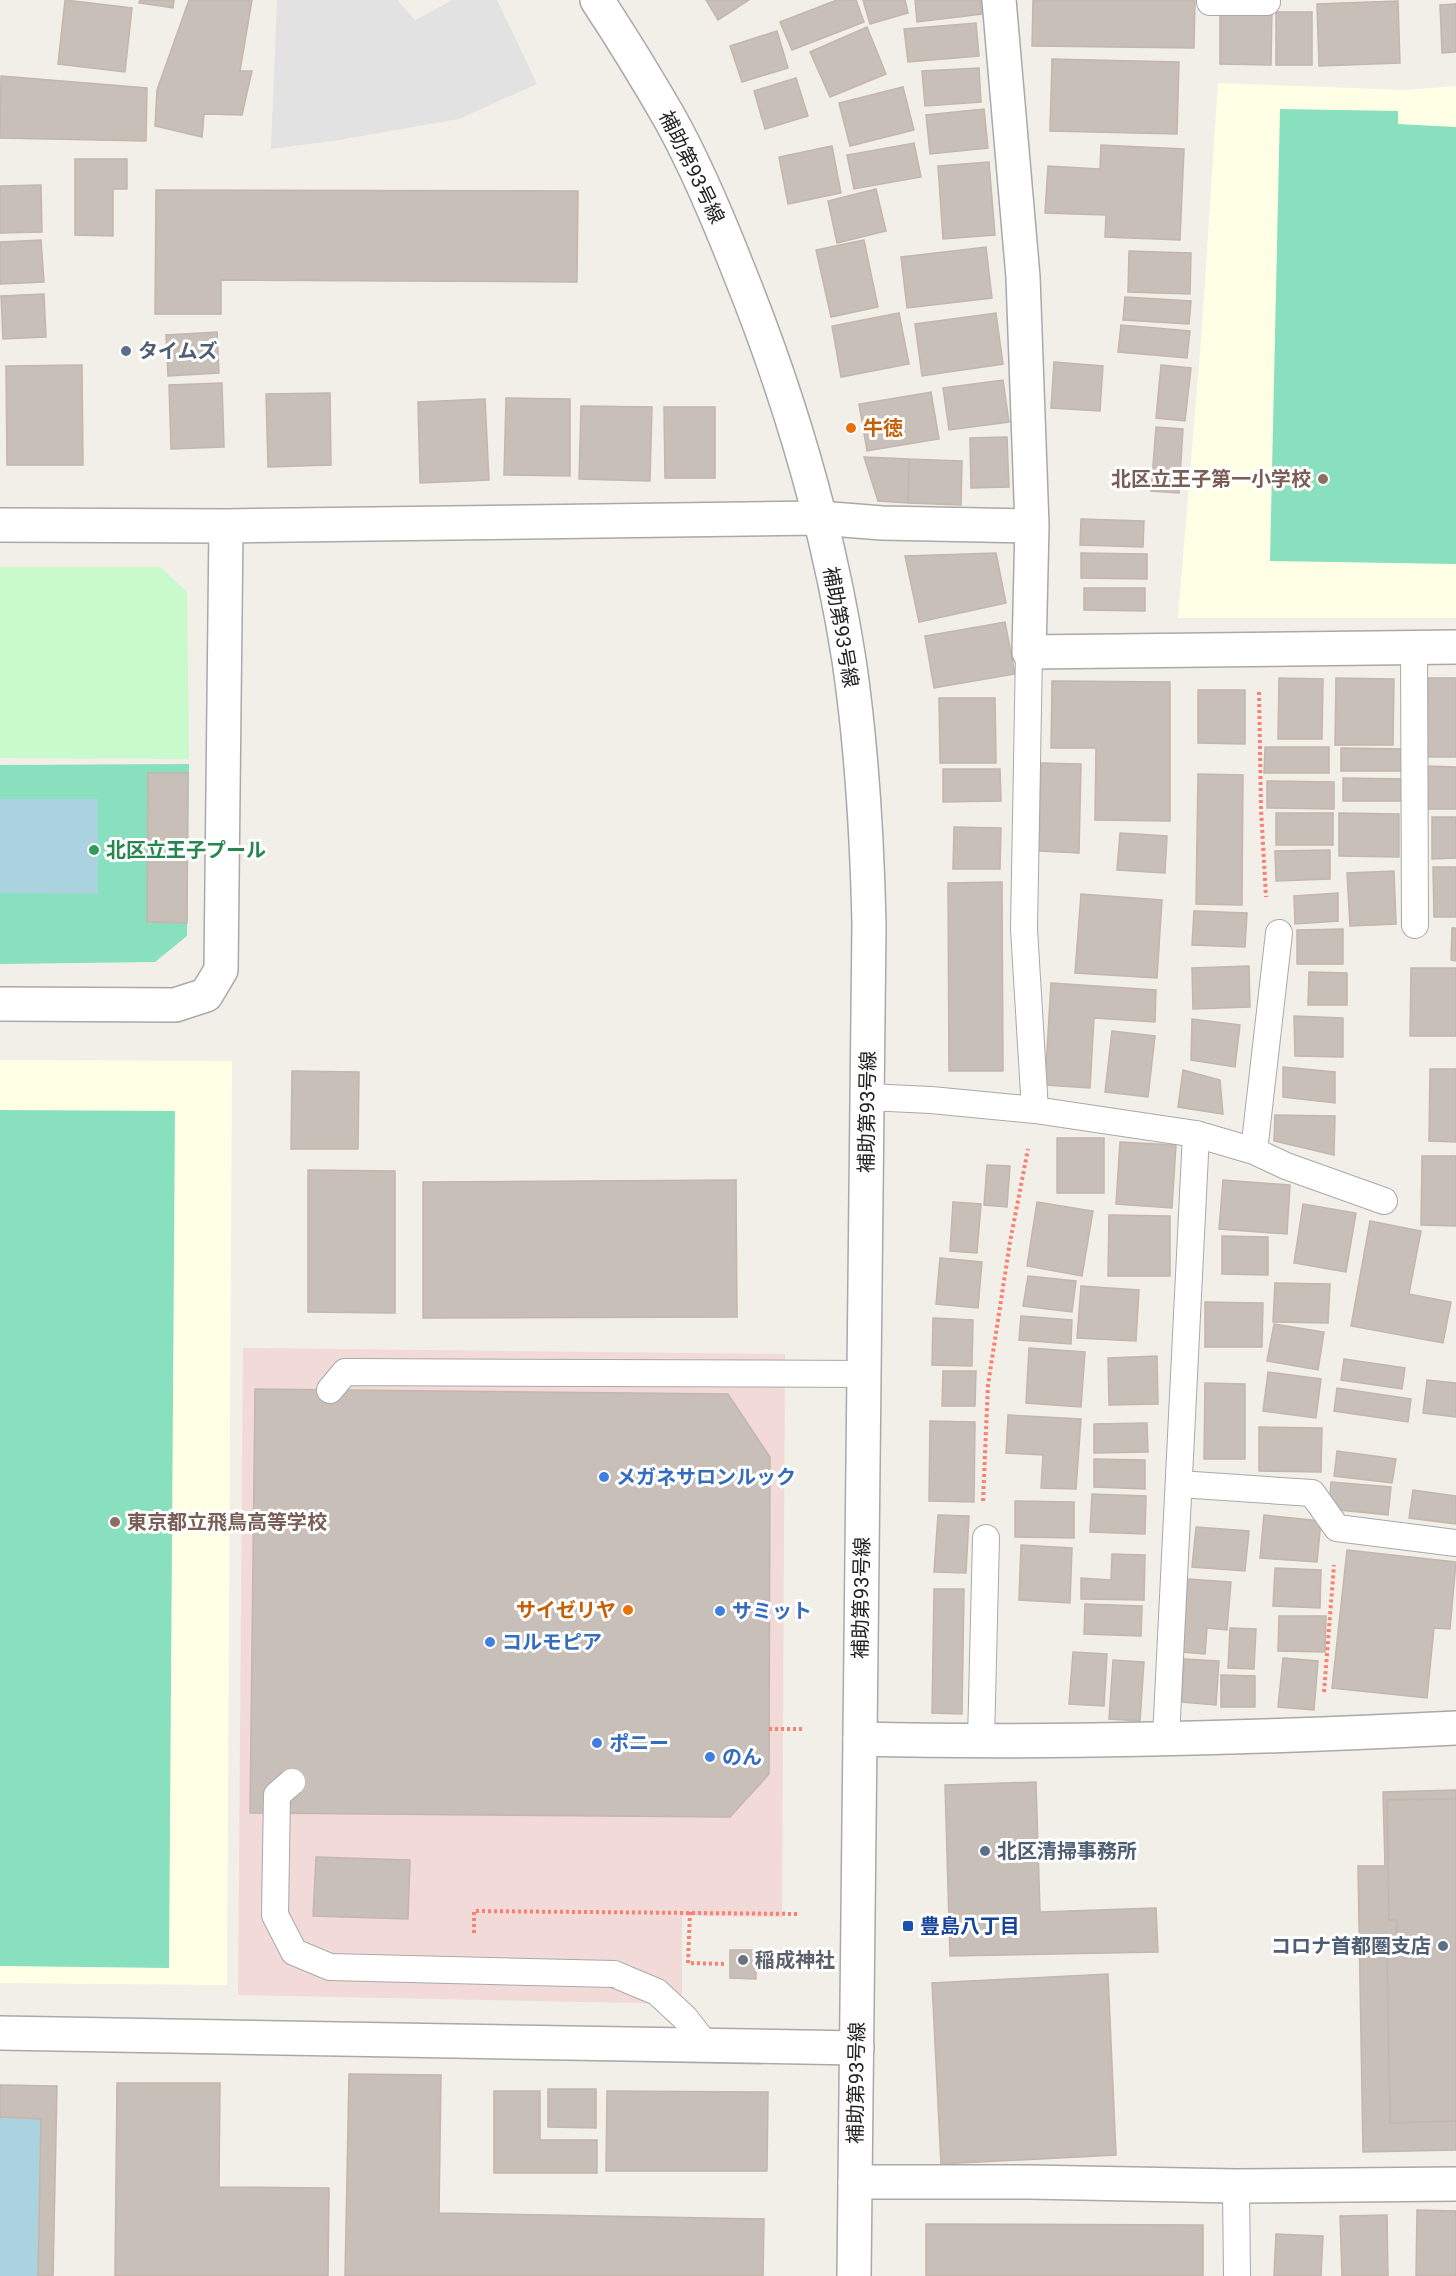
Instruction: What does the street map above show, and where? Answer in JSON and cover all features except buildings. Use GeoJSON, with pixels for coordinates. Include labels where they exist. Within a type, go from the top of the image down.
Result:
{"type":"FeatureCollection","features":[{"type":"Feature","properties":{"kind":"street","name":"補助第93号線"},"geometry":{"type":"LineString","coordinates":[[597,0],[670,119],[720,223],[767,340],[810,475],[849,659],[861,761],[867,836],[869,924],[854,2276]]}},
{"type":"Feature","properties":{"kind":"street"},"geometry":{"type":"LineString","coordinates":[[999,0],[1023,277],[1032,526],[1029,652],[1456,647]]}},
{"type":"Feature","properties":{"kind":"street"},"geometry":{"type":"LineString","coordinates":[[0,525],[226,526],[819,518],[882,523],[1032,526]]}},
{"type":"Feature","properties":{"kind":"street"},"geometry":{"type":"LineString","coordinates":[[0,1004],[174,1005],[206,995],[221,970],[226,526]]}},
{"type":"Feature","properties":{"kind":"street"},"geometry":{"type":"LineString","coordinates":[[860,1739],[981,1741],[1166,1738],[1321,1735],[1456,1728]]}},
{"type":"Feature","properties":{"kind":"street"},"geometry":{"type":"LineString","coordinates":[[0,2034],[857,2048]]}},
{"type":"Feature","properties":{"kind":"street"},"geometry":{"type":"LineString","coordinates":[[855,2182],[1029,2182],[1236,2187],[1456,2184]]}},
{"type":"Feature","properties":{"kind":"lane"},"geometry":{"type":"LineString","coordinates":[[1209,0],[1210,2],[1268,2]]}},
{"type":"Feature","properties":{"kind":"lane"},"geometry":{"type":"LineString","coordinates":[[1414,647],[1415,925]]}},
{"type":"Feature","properties":{"kind":"lane"},"geometry":{"type":"LineString","coordinates":[[1029,652],[1024,929],[1035,1110]]}},
{"type":"Feature","properties":{"kind":"lane"},"geometry":{"type":"LineString","coordinates":[[1254,1151],[1279,933]]}},
{"type":"Feature","properties":{"kind":"lane"},"geometry":{"type":"LineString","coordinates":[[867,1097],[931,1100],[1035,1110],[1196,1134],[1254,1151],[1286,1166],[1384,1201]]}},
{"type":"Feature","properties":{"kind":"lane"},"geometry":{"type":"LineString","coordinates":[[1166,1738],[1196,1134]]}},
{"type":"Feature","properties":{"kind":"lane"},"geometry":{"type":"LineString","coordinates":[[330,1390],[345,1372],[865,1374]]}},
{"type":"Feature","properties":{"kind":"lane"},"geometry":{"type":"LineString","coordinates":[[1179,1484],[1312,1493],[1337,1528],[1456,1543]]}},
{"type":"Feature","properties":{"kind":"lane"},"geometry":{"type":"LineString","coordinates":[[981,1741],[986,1538]]}},
{"type":"Feature","properties":{"kind":"lane"},"geometry":{"type":"LineString","coordinates":[[292,1782],[277,1795],[275,1915],[294,1952],[330,1967],[614,1974],[657,1992],[685,2018],[706,2045]]}},
{"type":"Feature","properties":{"kind":"lane"},"geometry":{"type":"LineString","coordinates":[[1236,2187],[1237,2276]]}},
{"type":"Feature","properties":{"kind":"path"},"geometry":{"type":"LineString","coordinates":[[1258,650],[1261,809],[1267,912],[1279,920],[1279,933]]}},
{"type":"Feature","properties":{"kind":"path"},"geometry":{"type":"LineString","coordinates":[[986,1538],[983,1497],[988,1386],[1010,1242],[1035,1110]]}},
{"type":"Feature","properties":{"kind":"path"},"geometry":{"type":"LineString","coordinates":[[1321,1735],[1337,1528]]}},
{"type":"Feature","properties":{"kind":"path"},"geometry":{"type":"LineString","coordinates":[[769,1729],[802,1730]]}},
{"type":"Feature","properties":{"kind":"path"},"geometry":{"type":"LineString","coordinates":[[474,1911],[800,1914]]}},
{"type":"Feature","properties":{"kind":"path"},"geometry":{"type":"LineString","coordinates":[[690,1912],[688,1963],[726,1964]]}},
{"type":"Feature","properties":{"kind":"shaded area"},"geometry":{"type":"Polygon","coordinates":[[[277,0],[397,0],[415,20],[453,0],[497,0],[537,84],[459,119],[333,141],[271,149],[277,0]]]}},
{"type":"Feature","properties":{"kind":"shaded area","name":"北区立王子第一小学校"},"geometry":{"type":"Polygon","coordinates":[[[1218,83],[1407,90],[1456,86],[1456,618],[1178,618],[1201,341],[1218,83]]]}},
{"type":"Feature","properties":{"kind":"shaded area","name":"東京都立飛鳥高等学校"},"geometry":{"type":"Polygon","coordinates":[[[0,1060],[232,1061],[227,1985],[0,1983],[0,1060]]]}},
{"type":"Feature","properties":{"kind":"shaded area"},"geometry":{"type":"Polygon","coordinates":[[[243,1348],[785,1354],[782,1917],[682,1916],[682,2004],[238,1995],[243,1348]]]}},
{"type":"Feature","properties":{"kind":"green space"},"geometry":{"type":"Polygon","coordinates":[[[1280,109],[1398,111],[1398,124],[1456,127],[1456,564],[1270,561],[1280,109]]]}},
{"type":"Feature","properties":{"kind":"green space"},"geometry":{"type":"Polygon","coordinates":[[[0,567],[160,567],[187,592],[189,759],[0,758],[0,567]]]}},
{"type":"Feature","properties":{"kind":"green space","name":"北区立王子プール"},"geometry":{"type":"Polygon","coordinates":[[[189,764],[187,936],[155,962],[0,964],[0,765],[189,764]]]}},
{"type":"Feature","properties":{"kind":"green space","name":"東京都立飛鳥高等学校"},"geometry":{"type":"Polygon","coordinates":[[[0,1110],[175,1111],[169,1968],[0,1966],[0,1110]]]}},
{"type":"Feature","properties":{"kind":"water"},"geometry":{"type":"Polygon","coordinates":[[[0,799],[98,799],[98,894],[0,893],[0,799]]]}},
{"type":"Feature","properties":{"kind":"water"},"geometry":{"type":"Polygon","coordinates":[[[0,2117],[41,2119],[38,2276],[0,2276],[0,2117]]]}},
{"type":"Feature","properties":{"kind":"place","name":"タイムズ"},"geometry":{"type":"Point","coordinates":[126,351]}},
{"type":"Feature","properties":{"kind":"place","name":"牛徳"},"geometry":{"type":"Point","coordinates":[851,428]}},
{"type":"Feature","properties":{"kind":"place","name":"北区立王子第一小学校"},"geometry":{"type":"Point","coordinates":[1323,479]}},
{"type":"Feature","properties":{"kind":"place","name":"北区立王子プール"},"geometry":{"type":"Point","coordinates":[94,850]}},
{"type":"Feature","properties":{"kind":"place","name":"メガネサロンルック"},"geometry":{"type":"Point","coordinates":[604,1477]}},
{"type":"Feature","properties":{"kind":"place","name":"東京都立飛鳥高等学校"},"geometry":{"type":"Point","coordinates":[115,1522]}},
{"type":"Feature","properties":{"kind":"place","name":"サイゼリヤ"},"geometry":{"type":"Point","coordinates":[628,1610]}},
{"type":"Feature","properties":{"kind":"place","name":"サミット"},"geometry":{"type":"Point","coordinates":[720,1611]}},
{"type":"Feature","properties":{"kind":"place","name":"コルモピア"},"geometry":{"type":"Point","coordinates":[490,1642]}},
{"type":"Feature","properties":{"kind":"place","name":"ポニー"},"geometry":{"type":"Point","coordinates":[597,1743]}},
{"type":"Feature","properties":{"kind":"place","name":"のん"},"geometry":{"type":"Point","coordinates":[710,1757]}},
{"type":"Feature","properties":{"kind":"place","name":"北区清掃事務所"},"geometry":{"type":"Point","coordinates":[985,1851]}},
{"type":"Feature","properties":{"kind":"place","name":"豊島八丁目"},"geometry":{"type":"Point","coordinates":[908,1926]}},
{"type":"Feature","properties":{"kind":"place","name":"コロナ首都圏支店"},"geometry":{"type":"Point","coordinates":[1443,1946]}},
{"type":"Feature","properties":{"kind":"place","name":"稲成神社"},"geometry":{"type":"Point","coordinates":[743,1960]}}]}
